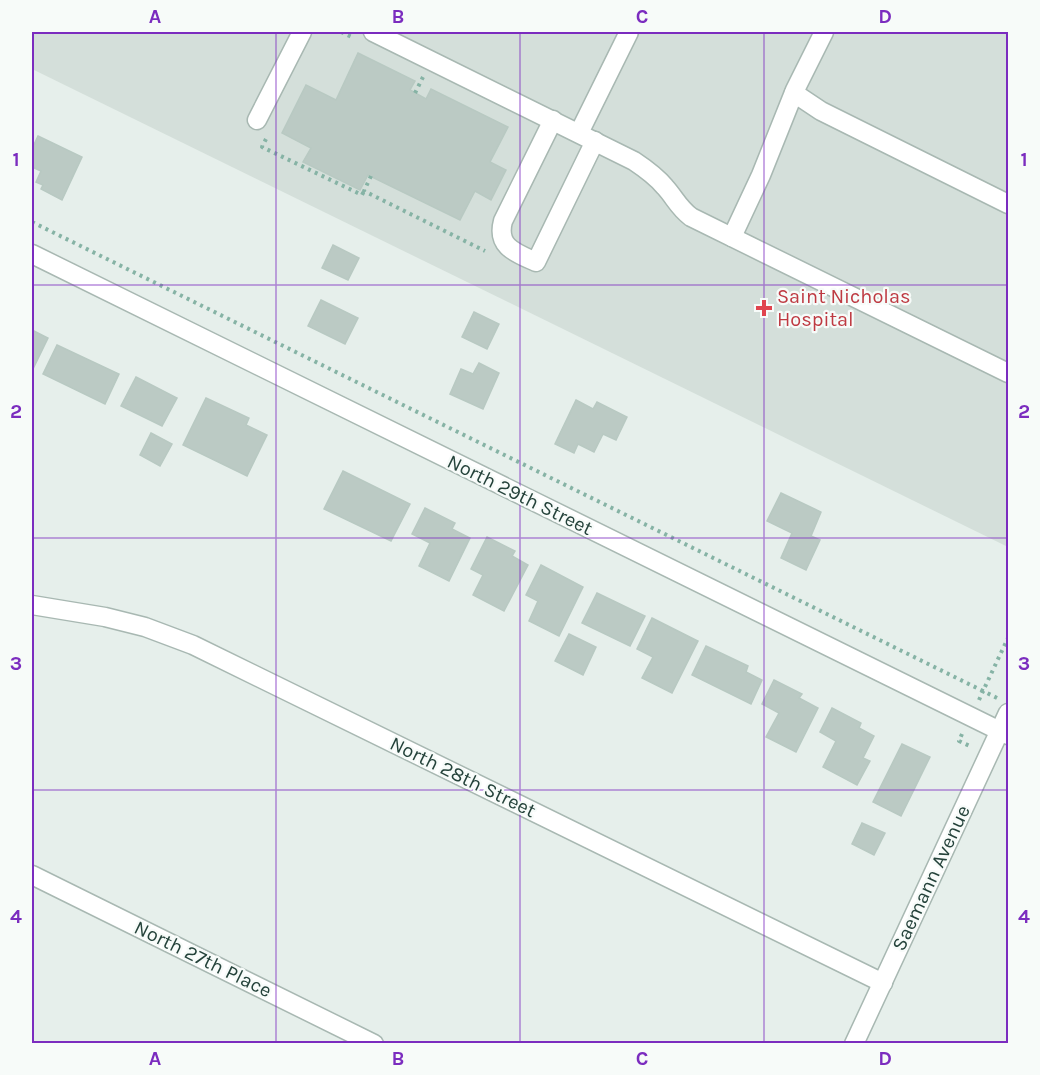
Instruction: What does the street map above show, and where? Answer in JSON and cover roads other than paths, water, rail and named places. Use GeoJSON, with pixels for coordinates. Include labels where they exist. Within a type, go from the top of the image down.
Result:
{"type":"FeatureCollection","features":[{"type":"Feature","properties":{"kind":"street"},"geometry":{"type":"LineString","coordinates":[[257,120],[302,32]]}},
{"type":"Feature","properties":{"kind":"street"},"geometry":{"type":"LineString","coordinates":[[373,32],[634,161],[650,172],[665,187],[681,209],[691,217],[1008,373]]}},
{"type":"Feature","properties":{"kind":"street"},"geometry":{"type":"LineString","coordinates":[[553,120],[501,228],[502,239],[507,247],[536,262],[628,32]]}},
{"type":"Feature","properties":{"kind":"street"},"geometry":{"type":"LineString","coordinates":[[732,237],[761,175],[794,93],[824,32]]}},
{"type":"Feature","properties":{"kind":"street"},"geometry":{"type":"LineString","coordinates":[[794,93],[821,111],[1008,204]]}},
{"type":"Feature","properties":{"kind":"street","name":"North 29th Street"},"geometry":{"type":"LineString","coordinates":[[32,254],[1004,733]]}},
{"type":"Feature","properties":{"kind":"street","name":"North 28th Street"},"geometry":{"type":"LineString","coordinates":[[32,604],[105,617],[145,627],[193,645],[883,983]]}},
{"type":"Feature","properties":{"kind":"street","name":"Saemann Avenue"},"geometry":{"type":"LineString","coordinates":[[854,1044],[1004,733],[1008,713]]}},
{"type":"Feature","properties":{"kind":"street","name":"North 27th Place"},"geometry":{"type":"LineString","coordinates":[[32,875],[374,1044]]}},
{"type":"Feature","properties":{"kind":"place","name":"Saint Nicholas Hospital"},"geometry":{"type":"Point","coordinates":[764,308]}}]}
